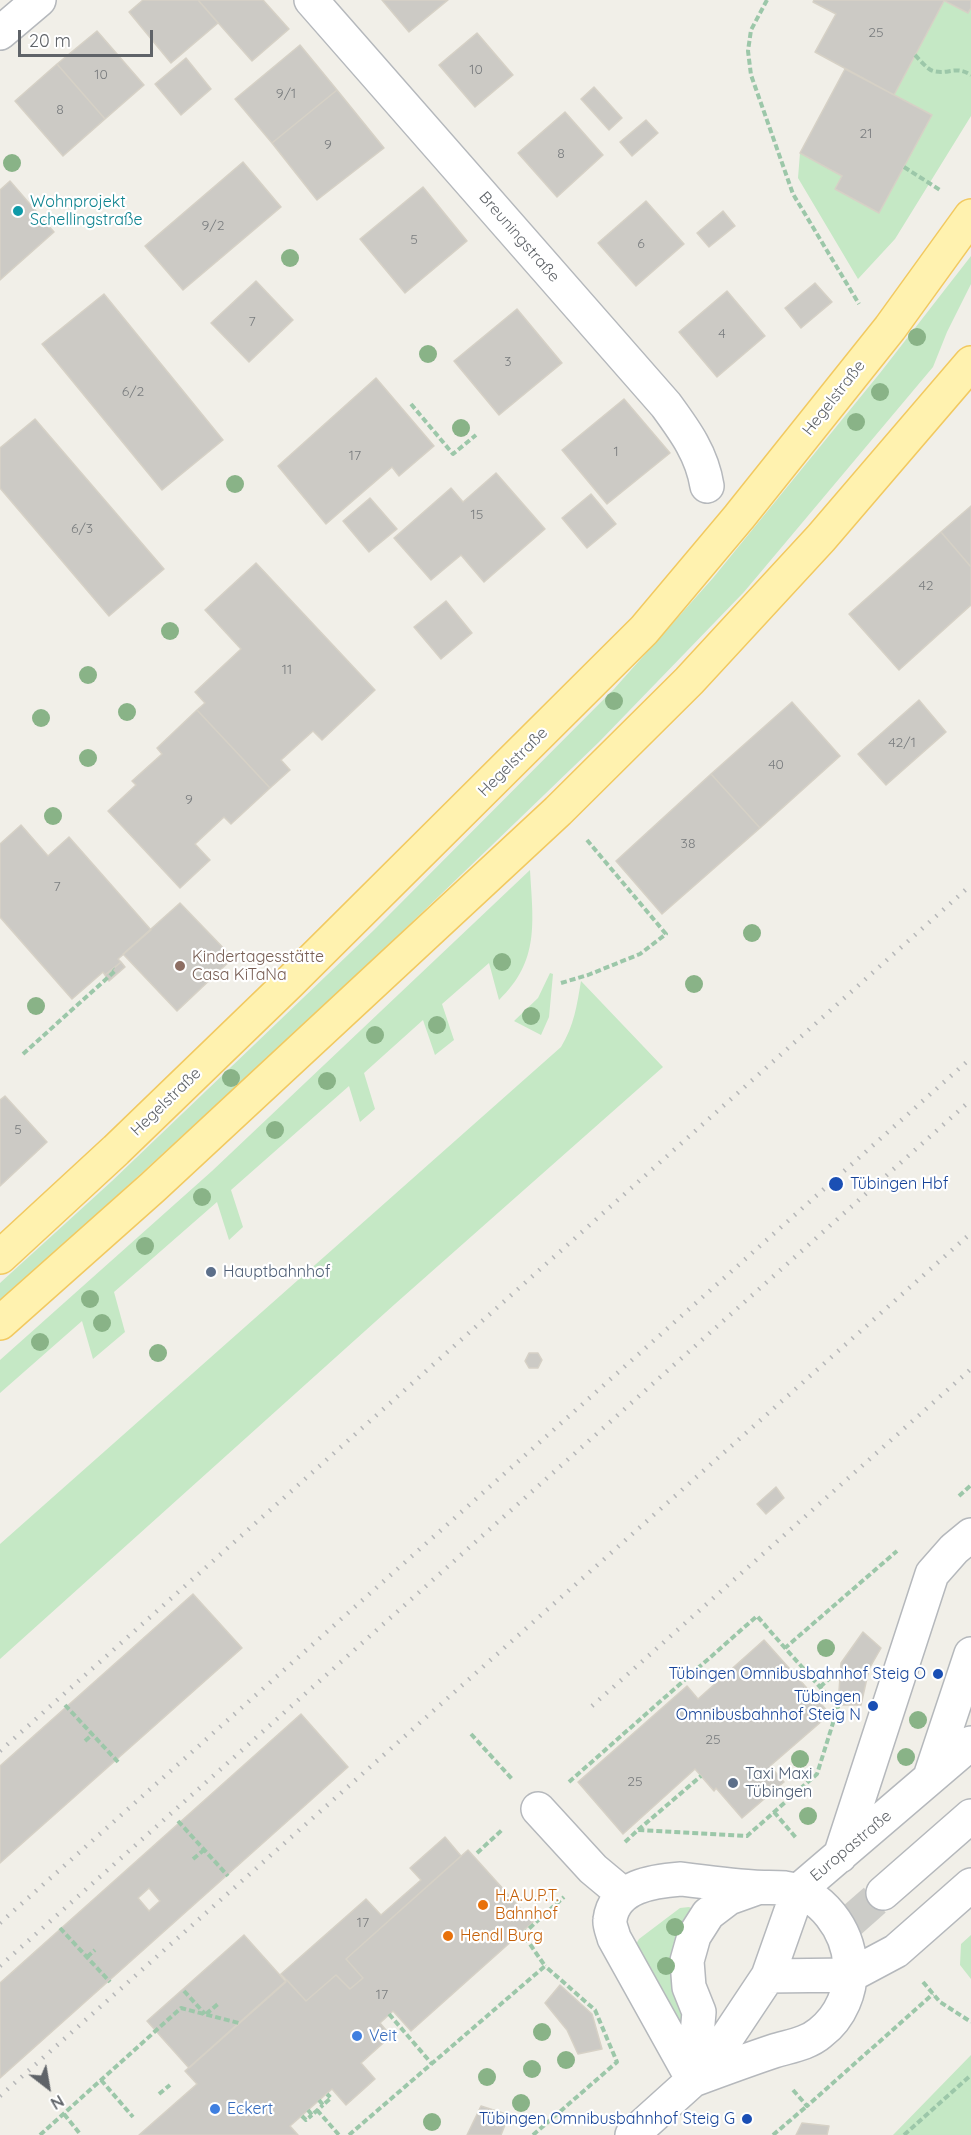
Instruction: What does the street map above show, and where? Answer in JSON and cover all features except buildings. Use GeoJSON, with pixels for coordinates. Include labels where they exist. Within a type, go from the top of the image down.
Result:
{"type":"FeatureCollection","features":[{"type":"Feature","properties":{"kind":"main road","name":"Hegelstraße"},"geometry":{"type":"LineString","coordinates":[[0,1257],[116,1150],[289,983],[644,630],[739,517],[890,328],[971,216]]}},
{"type":"Feature","properties":{"kind":"main road"},"geometry":{"type":"LineString","coordinates":[[0,1323],[153,1187],[567,803],[689,681],[821,538],[971,363]]}},
{"type":"Feature","properties":{"kind":"street"},"geometry":{"type":"LineString","coordinates":[[0,33],[39,0]]}},
{"type":"Feature","properties":{"kind":"street","name":"Breuningstraße"},"geometry":{"type":"LineString","coordinates":[[311,0],[666,405],[698,452],[705,471],[707,486]]}},
{"type":"Feature","properties":{"kind":"street"},"geometry":{"type":"LineString","coordinates":[[840,1856],[932,1574],[971,1535]]}},
{"type":"Feature","properties":{"kind":"street"},"geometry":{"type":"LineString","coordinates":[[930,1779],[971,1654]]}},
{"type":"Feature","properties":{"kind":"street","name":"Europastraße"},"geometry":{"type":"LineString","coordinates":[[632,2135],[693,2080],[726,2039],[768,1976],[798,1891],[971,1743]]}},
{"type":"Feature","properties":{"kind":"street"},"geometry":{"type":"LineString","coordinates":[[538,1809],[594,1869],[623,1894]]}},
{"type":"Feature","properties":{"kind":"street"},"geometry":{"type":"LineString","coordinates":[[883,1893],[971,1816]]}},
{"type":"Feature","properties":{"kind":"street"},"geometry":{"type":"LineString","coordinates":[[681,1880],[757,1888],[785,1888],[798,1891],[814,1900],[830,1913],[841,1929],[850,1951],[851,1975],[844,2003],[834,2020],[804,2043],[693,2080],[614,1938],[610,1920],[615,1905],[623,1894],[639,1886],[660,1881],[681,1880]]}},
{"type":"Feature","properties":{"kind":"street"},"geometry":{"type":"LineString","coordinates":[[768,1976],[851,1975],[896,1951],[971,1885]]}},
{"type":"Feature","properties":{"kind":"street"},"geometry":{"type":"LineString","coordinates":[[693,2080],[699,2012],[689,1987],[687,1961],[694,1936],[708,1914],[715,1908],[729,1898],[757,1888]]}},
{"type":"Feature","properties":{"kind":"path"},"geometry":{"type":"LineString","coordinates":[[767,0],[751,30],[748,51],[751,75],[793,195],[859,305]]}},
{"type":"Feature","properties":{"kind":"path"},"geometry":{"type":"LineString","coordinates":[[915,55],[931,70],[943,72],[962,70],[971,75]]}},
{"type":"Feature","properties":{"kind":"path"},"geometry":{"type":"LineString","coordinates":[[904,167],[941,190]]}},
{"type":"Feature","properties":{"kind":"path"},"geometry":{"type":"LineString","coordinates":[[411,404],[453,454],[476,435]]}},
{"type":"Feature","properties":{"kind":"path"},"geometry":{"type":"LineString","coordinates":[[561,983],[640,954],[666,934],[584,837]]}},
{"type":"Feature","properties":{"kind":"path"},"geometry":{"type":"LineString","coordinates":[[23,1054],[115,971],[113,969]]}},
{"type":"Feature","properties":{"kind":"path"},"geometry":{"type":"LineString","coordinates":[[956,1499],[971,1485]]}},
{"type":"Feature","properties":{"kind":"path"},"geometry":{"type":"LineString","coordinates":[[785,1648],[899,1549]]}},
{"type":"Feature","properties":{"kind":"path"},"geometry":{"type":"LineString","coordinates":[[538,1809],[757,1616],[838,1707],[817,1774],[747,1836],[638,1830]]}},
{"type":"Feature","properties":{"kind":"path"},"geometry":{"type":"LineString","coordinates":[[820,1687],[839,1670],[859,1677]]}},
{"type":"Feature","properties":{"kind":"path"},"geometry":{"type":"LineString","coordinates":[[65,1705],[118,1762]]}},
{"type":"Feature","properties":{"kind":"path"},"geometry":{"type":"LineString","coordinates":[[85,1742],[93,1734]]}},
{"type":"Feature","properties":{"kind":"path"},"geometry":{"type":"LineString","coordinates":[[471,1734],[507,1773]]}},
{"type":"Feature","properties":{"kind":"path"},"geometry":{"type":"LineString","coordinates":[[533,2135],[617,2062],[595,2010],[545,1966],[523,1934],[701,1776]]}},
{"type":"Feature","properties":{"kind":"path"},"geometry":{"type":"LineString","coordinates":[[178,1821],[228,1876]]}},
{"type":"Feature","properties":{"kind":"path"},"geometry":{"type":"LineString","coordinates":[[193,1859],[204,1850]]}},
{"type":"Feature","properties":{"kind":"path"},"geometry":{"type":"LineString","coordinates":[[60,1928],[110,1982]]}},
{"type":"Feature","properties":{"kind":"path"},"geometry":{"type":"LineString","coordinates":[[87,1957],[95,1950]]}},
{"type":"Feature","properties":{"kind":"path"},"geometry":{"type":"LineString","coordinates":[[349,2135],[545,1966]]}},
{"type":"Feature","properties":{"kind":"path"},"geometry":{"type":"LineString","coordinates":[[184,1991],[206,2015]]}},
{"type":"Feature","properties":{"kind":"path"},"geometry":{"type":"LineString","coordinates":[[773,2135],[933,1994]]}},
{"type":"Feature","properties":{"kind":"path"},"geometry":{"type":"LineString","coordinates":[[206,2015],[218,2004]]}},
{"type":"Feature","properties":{"kind":"path"},"geometry":{"type":"LineString","coordinates":[[40,2135],[181,2008],[239,2023]]}},
{"type":"Feature","properties":{"kind":"path"},"geometry":{"type":"LineString","coordinates":[[389,2014],[432,2064]]}},
{"type":"Feature","properties":{"kind":"path"},"geometry":{"type":"LineString","coordinates":[[904,2135],[971,2075]]}},
{"type":"Feature","properties":{"kind":"path"},"geometry":{"type":"LineString","coordinates":[[101,2080],[133,2117]]}},
{"type":"Feature","properties":{"kind":"path"},"geometry":{"type":"LineString","coordinates":[[159,2094],[170,2085]]}},
{"type":"Feature","properties":{"kind":"path"},"geometry":{"type":"LineString","coordinates":[[793,2090],[807,2106]]}},
{"type":"Feature","properties":{"kind":"path"},"geometry":{"type":"LineString","coordinates":[[302,2116],[306,2120],[312,2115],[331,2098],[327,2094]]}},
{"type":"Feature","properties":{"kind":"path"},"geometry":{"type":"LineString","coordinates":[[319,2100],[323,2105]]}},
{"type":"Feature","properties":{"kind":"path"},"geometry":{"type":"LineString","coordinates":[[308,2110],[312,2115]]}},
{"type":"Feature","properties":{"kind":"path"},"geometry":{"type":"LineString","coordinates":[[317,2110],[339,2135]]}},
{"type":"Feature","properties":{"kind":"path"},"geometry":{"type":"LineString","coordinates":[[64,2114],[81,2135]]}},
{"type":"Feature","properties":{"kind":"green space"},"geometry":{"type":"Polygon","coordinates":[[[944,1],[968,13],[971,8],[971,116],[895,239],[858,279],[798,178],[800,153],[842,176],[835,189],[879,212],[932,115],[894,95],[944,1]]]}},
{"type":"Feature","properties":{"kind":"green space"},"geometry":{"type":"Polygon","coordinates":[[[971,256],[971,284],[947,332],[933,367],[744,592],[599,742],[353,979],[0,1303],[0,1283],[112,1181],[374,930],[614,689],[713,578],[880,373],[971,256]]]}},
{"type":"Feature","properties":{"kind":"green space"},"geometry":{"type":"Polygon","coordinates":[[[530,870],[532,924],[528,955],[522,971],[499,1000],[489,963],[442,1004],[454,1040],[435,1055],[423,1020],[364,1073],[375,1109],[360,1122],[349,1086],[231,1190],[243,1227],[229,1240],[217,1202],[114,1292],[125,1332],[93,1359],[82,1321],[0,1393],[0,1360],[212,1171],[530,870]]]}},
{"type":"Feature","properties":{"kind":"green space"},"geometry":{"type":"Polygon","coordinates":[[[550,973],[553,974],[549,1017],[541,1035],[514,1021],[538,998],[550,973]]]}},
{"type":"Feature","properties":{"kind":"green space"},"geometry":{"type":"Polygon","coordinates":[[[581,981],[663,1067],[0,1659],[0,1544],[561,1047],[572,1023],[581,981]]]}},
{"type":"Feature","properties":{"kind":"green space"},"geometry":{"type":"Polygon","coordinates":[[[680,1908],[693,1909],[686,2020],[683,2028],[636,1944],[639,1939],[680,1908]]]}},
{"type":"Feature","properties":{"kind":"green space"},"geometry":{"type":"Polygon","coordinates":[[[971,1935],[971,1979],[960,1965],[961,1944],[971,1935]]]}},
{"type":"Feature","properties":{"kind":"green space"},"geometry":{"type":"Polygon","coordinates":[[[971,2055],[971,2135],[893,2135],[971,2055]]]}},
{"type":"Feature","properties":{"kind":"tunnel"},"geometry":{"type":"LineString","coordinates":[[850,1922],[883,1893]]}},
{"type":"Feature","properties":{"kind":"railway"},"geometry":{"type":"LineString","coordinates":[[0,1751],[971,885]]}},
{"type":"Feature","properties":{"kind":"railway"},"geometry":{"type":"LineString","coordinates":[[0,1923],[971,1058]]}},
{"type":"Feature","properties":{"kind":"railway"},"geometry":{"type":"LineString","coordinates":[[0,1966],[971,1100]]}},
{"type":"Feature","properties":{"kind":"railway"},"geometry":{"type":"LineString","coordinates":[[0,2096],[971,1233]]}},
{"type":"Feature","properties":{"kind":"railway"},"geometry":{"type":"LineString","coordinates":[[592,1706],[971,1369]]}},
{"type":"Feature","properties":{"kind":"place","name":"Wohnprojekt Schellingstraße"},"geometry":{"type":"Point","coordinates":[18,211]}},
{"type":"Feature","properties":{"kind":"place","name":"Kindertagesstätte Casa KiTaNa"},"geometry":{"type":"Point","coordinates":[180,966]}},
{"type":"Feature","properties":{"kind":"place","name":"Tübingen Hbf"},"geometry":{"type":"Point","coordinates":[836,1184]}},
{"type":"Feature","properties":{"kind":"place","name":"Hauptbahnhof"},"geometry":{"type":"Point","coordinates":[211,1272]}},
{"type":"Feature","properties":{"kind":"place","name":"Tübingen Omnibusbahnhof Steig O"},"geometry":{"type":"Point","coordinates":[938,1674]}},
{"type":"Feature","properties":{"kind":"place","name":"Tübingen Omnibusbahnhof Steig N"},"geometry":{"type":"Point","coordinates":[873,1706]}},
{"type":"Feature","properties":{"kind":"place","name":"Taxi Maxi Tübingen"},"geometry":{"type":"Point","coordinates":[733,1783]}},
{"type":"Feature","properties":{"kind":"place","name":"H.A.U.P.T. Bahnhof"},"geometry":{"type":"Point","coordinates":[483,1905]}},
{"type":"Feature","properties":{"kind":"place","name":"Hendl Burg"},"geometry":{"type":"Point","coordinates":[448,1936]}},
{"type":"Feature","properties":{"kind":"place","name":"Veit"},"geometry":{"type":"Point","coordinates":[357,2036]}},
{"type":"Feature","properties":{"kind":"place","name":"Eckert"},"geometry":{"type":"Point","coordinates":[215,2109]}},
{"type":"Feature","properties":{"kind":"place","name":"Tübingen Omnibusbahnhof Steig G"},"geometry":{"type":"Point","coordinates":[747,2119]}}]}
